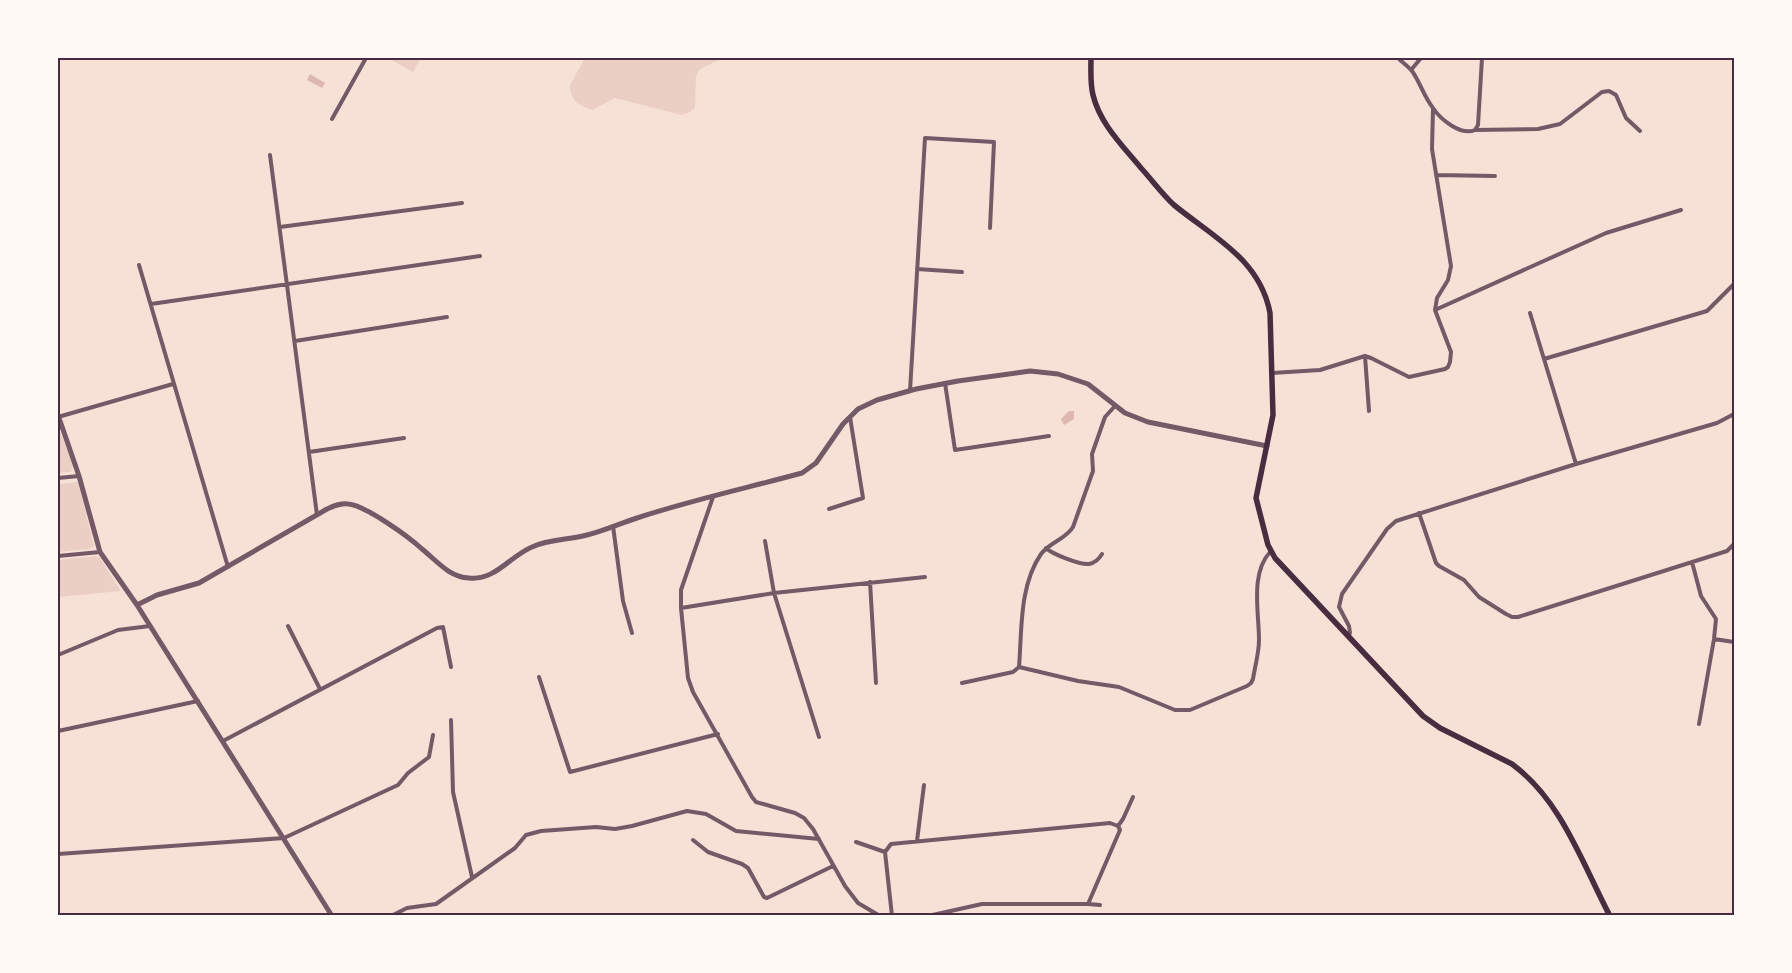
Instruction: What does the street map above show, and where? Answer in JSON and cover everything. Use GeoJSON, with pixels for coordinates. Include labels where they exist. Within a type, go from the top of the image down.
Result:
{"type":"FeatureCollection","features":[{"type":"Feature","properties":{"kind":"main road"},"geometry":{"type":"LineString","coordinates":[[1091,58],[1094,96],[1101,114],[1112,132],[1169,201],[1245,262],[1259,281],[1268,300],[1273,415],[1256,498],[1270,552],[1431,723],[1502,758],[1531,780],[1554,808],[1610,916]]}},
{"type":"Feature","properties":{"kind":"main road"},"geometry":{"type":"LineString","coordinates":[[1604,904],[1604,916]]}},
{"type":"Feature","properties":{"kind":"street"},"geometry":{"type":"LineString","coordinates":[[332,118],[366,58]]}},
{"type":"Feature","properties":{"kind":"street"},"geometry":{"type":"LineString","coordinates":[[1398,58],[1411,70],[1433,109],[1464,132],[1475,130],[1538,129],[1560,124],[1584,107],[1596,95],[1609,91],[1616,95],[1626,118],[1640,131]]}},
{"type":"Feature","properties":{"kind":"street"},"geometry":{"type":"LineString","coordinates":[[1411,70],[1421,58]]}},
{"type":"Feature","properties":{"kind":"street"},"geometry":{"type":"LineString","coordinates":[[1475,130],[1478,125],[1482,58]]}},
{"type":"Feature","properties":{"kind":"street"},"geometry":{"type":"LineString","coordinates":[[1272,373],[1320,370],[1365,356],[1409,377],[1445,369],[1450,362],[1452,352],[1435,310],[1437,298],[1451,273],[1432,149],[1433,109]]}},
{"type":"Feature","properties":{"kind":"street"},"geometry":{"type":"LineString","coordinates":[[910,391],[925,138],[994,142],[990,228]]}},
{"type":"Feature","properties":{"kind":"street"},"geometry":{"type":"LineString","coordinates":[[270,155],[317,515]]}},
{"type":"Feature","properties":{"kind":"street"},"geometry":{"type":"LineString","coordinates":[[1436,175],[1496,176]]}},
{"type":"Feature","properties":{"kind":"street"},"geometry":{"type":"LineString","coordinates":[[280,227],[462,203]]}},
{"type":"Feature","properties":{"kind":"street"},"geometry":{"type":"LineString","coordinates":[[1435,310],[1606,233],[1681,210]]}},
{"type":"Feature","properties":{"kind":"street"},"geometry":{"type":"LineString","coordinates":[[151,304],[480,256]]}},
{"type":"Feature","properties":{"kind":"street"},"geometry":{"type":"LineString","coordinates":[[139,265],[228,567]]}},
{"type":"Feature","properties":{"kind":"street"},"geometry":{"type":"LineString","coordinates":[[917,269],[962,272]]}},
{"type":"Feature","properties":{"kind":"street"},"geometry":{"type":"LineString","coordinates":[[1544,359],[1706,311],[1734,284]]}},
{"type":"Feature","properties":{"kind":"street"},"geometry":{"type":"LineString","coordinates":[[1530,313],[1576,464]]}},
{"type":"Feature","properties":{"kind":"street"},"geometry":{"type":"LineString","coordinates":[[294,341],[446,317]]}},
{"type":"Feature","properties":{"kind":"street"},"geometry":{"type":"LineString","coordinates":[[1365,356],[1369,411]]}},
{"type":"Feature","properties":{"kind":"street"},"geometry":{"type":"LineString","coordinates":[[137,605],[157,595],[199,583],[339,504],[362,508],[421,547],[444,568],[460,576],[479,578],[496,572],[524,551],[534,546],[589,535],[638,518],[802,474],[816,463],[850,416],[858,409],[877,400],[945,383],[1030,371],[1050,372],[1068,376],[1088,384],[1115,406],[1134,417],[1148,422],[1267,446]]}},
{"type":"Feature","properties":{"kind":"street"},"geometry":{"type":"LineString","coordinates":[[945,383],[955,450],[1049,436]]}},
{"type":"Feature","properties":{"kind":"street"},"geometry":{"type":"LineString","coordinates":[[174,384],[58,416],[59,424],[79,476],[100,552],[137,605],[332,916]]}},
{"type":"Feature","properties":{"kind":"street"},"geometry":{"type":"LineString","coordinates":[[1019,667],[1025,600],[1029,579],[1046,548],[1070,532],[1073,527],[1093,471],[1092,454],[1105,417],[1115,406]]}},
{"type":"Feature","properties":{"kind":"street"},"geometry":{"type":"LineString","coordinates":[[1348,636],[1350,633],[1349,626],[1339,607],[1342,594],[1391,525],[1396,521],[1717,422],[1734,414]]}},
{"type":"Feature","properties":{"kind":"street"},"geometry":{"type":"LineString","coordinates":[[829,508],[863,498],[850,416]]}},
{"type":"Feature","properties":{"kind":"street"},"geometry":{"type":"LineString","coordinates":[[309,452],[404,438]]}},
{"type":"Feature","properties":{"kind":"street"},"geometry":{"type":"LineString","coordinates":[[58,478],[79,476]]}},
{"type":"Feature","properties":{"kind":"street"},"geometry":{"type":"LineString","coordinates":[[714,497],[681,590],[688,678],[693,692],[756,802],[801,816],[819,839],[845,886],[858,903],[880,916]]}},
{"type":"Feature","properties":{"kind":"street"},"geometry":{"type":"LineString","coordinates":[[1419,513],[1436,563],[1464,580],[1479,597],[1512,617],[1518,617],[1727,551],[1734,544]]}},
{"type":"Feature","properties":{"kind":"street"},"geometry":{"type":"LineString","coordinates":[[613,526],[623,601],[632,634]]}},
{"type":"Feature","properties":{"kind":"street"},"geometry":{"type":"LineString","coordinates":[[765,541],[774,594],[819,737]]}},
{"type":"Feature","properties":{"kind":"street"},"geometry":{"type":"LineString","coordinates":[[1046,548],[1051,553],[1086,564],[1098,560],[1102,554]]}},
{"type":"Feature","properties":{"kind":"street"},"geometry":{"type":"LineString","coordinates":[[58,556],[100,552]]}},
{"type":"Feature","properties":{"kind":"street"},"geometry":{"type":"LineString","coordinates":[[962,683],[1012,672],[1019,667],[1078,681],[1119,687],[1174,710],[1190,710],[1247,686],[1253,679],[1259,642],[1258,599],[1261,568],[1263,560],[1270,552]]}},
{"type":"Feature","properties":{"kind":"street"},"geometry":{"type":"LineString","coordinates":[[1692,562],[1701,596],[1716,619],[1699,724]]}},
{"type":"Feature","properties":{"kind":"street"},"geometry":{"type":"LineString","coordinates":[[681,608],[774,594],[925,577]]}},
{"type":"Feature","properties":{"kind":"street"},"geometry":{"type":"LineString","coordinates":[[870,582],[876,683]]}},
{"type":"Feature","properties":{"kind":"street"},"geometry":{"type":"LineString","coordinates":[[58,655],[118,630],[150,626]]}},
{"type":"Feature","properties":{"kind":"street"},"geometry":{"type":"LineString","coordinates":[[288,626],[320,689]]}},
{"type":"Feature","properties":{"kind":"street"},"geometry":{"type":"LineString","coordinates":[[223,740],[437,628],[443,627],[451,667]]}},
{"type":"Feature","properties":{"kind":"street"},"geometry":{"type":"LineString","coordinates":[[1714,639],[1734,642]]}},
{"type":"Feature","properties":{"kind":"street"},"geometry":{"type":"LineString","coordinates":[[539,676],[570,772],[718,734]]}},
{"type":"Feature","properties":{"kind":"street"},"geometry":{"type":"LineString","coordinates":[[58,730],[198,701]]}},
{"type":"Feature","properties":{"kind":"street"},"geometry":{"type":"LineString","coordinates":[[451,720],[453,792],[472,877]]}},
{"type":"Feature","properties":{"kind":"street"},"geometry":{"type":"LineString","coordinates":[[58,854],[284,838],[398,786],[408,773],[429,757],[433,735]]}},
{"type":"Feature","properties":{"kind":"street"},"geometry":{"type":"LineString","coordinates":[[917,841],[924,785]]}},
{"type":"Feature","properties":{"kind":"street"},"geometry":{"type":"LineString","coordinates":[[1118,826],[1133,797]]}},
{"type":"Feature","properties":{"kind":"street"},"geometry":{"type":"LineString","coordinates":[[392,916],[407,908],[436,904],[515,848],[526,835],[541,832],[596,827],[615,829],[687,811],[706,814],[736,831],[819,839]]}},
{"type":"Feature","properties":{"kind":"street"},"geometry":{"type":"LineString","coordinates":[[892,916],[885,852],[891,844],[1110,823],[1118,826]]}},
{"type":"Feature","properties":{"kind":"street"},"geometry":{"type":"LineString","coordinates":[[1088,904],[1120,830],[1118,826]]}},
{"type":"Feature","properties":{"kind":"street"},"geometry":{"type":"LineString","coordinates":[[693,840],[708,852],[748,868],[764,897],[767,898],[833,866]]}},
{"type":"Feature","properties":{"kind":"street"},"geometry":{"type":"LineString","coordinates":[[856,842],[885,852]]}},
{"type":"Feature","properties":{"kind":"street"},"geometry":{"type":"LineString","coordinates":[[928,916],[982,904],[1100,904]]}},
{"type":"Feature","properties":{"kind":"shaded area"},"geometry":{"type":"Polygon","coordinates":[[[388,58],[421,58],[413,72],[388,58]]]}},
{"type":"Feature","properties":{"kind":"shaded area"},"geometry":{"type":"Polygon","coordinates":[[[585,58],[722,58],[699,70],[696,76],[695,108],[681,115],[615,98],[592,110],[579,104],[572,95],[570,85],[585,58]]]}},
{"type":"Feature","properties":{"kind":"shaded area"},"geometry":{"type":"Polygon","coordinates":[[[310,74],[325,83],[322,88],[307,80],[310,74]]]}},
{"type":"Feature","properties":{"kind":"shaded area"},"geometry":{"type":"Polygon","coordinates":[[[1069,411],[1074,411],[1074,419],[1064,425],[1061,419],[1069,411]]]}},
{"type":"Feature","properties":{"kind":"shaded area"},"geometry":{"type":"Polygon","coordinates":[[[58,430],[73,466],[71,472],[58,473],[58,430]]]}},
{"type":"Feature","properties":{"kind":"shaded area"},"geometry":{"type":"Polygon","coordinates":[[[78,482],[94,546],[89,549],[58,552],[58,484],[78,482]]]}},
{"type":"Feature","properties":{"kind":"shaded area"},"geometry":{"type":"Polygon","coordinates":[[[95,556],[100,558],[121,591],[58,597],[58,560],[95,556]]]}}]}
